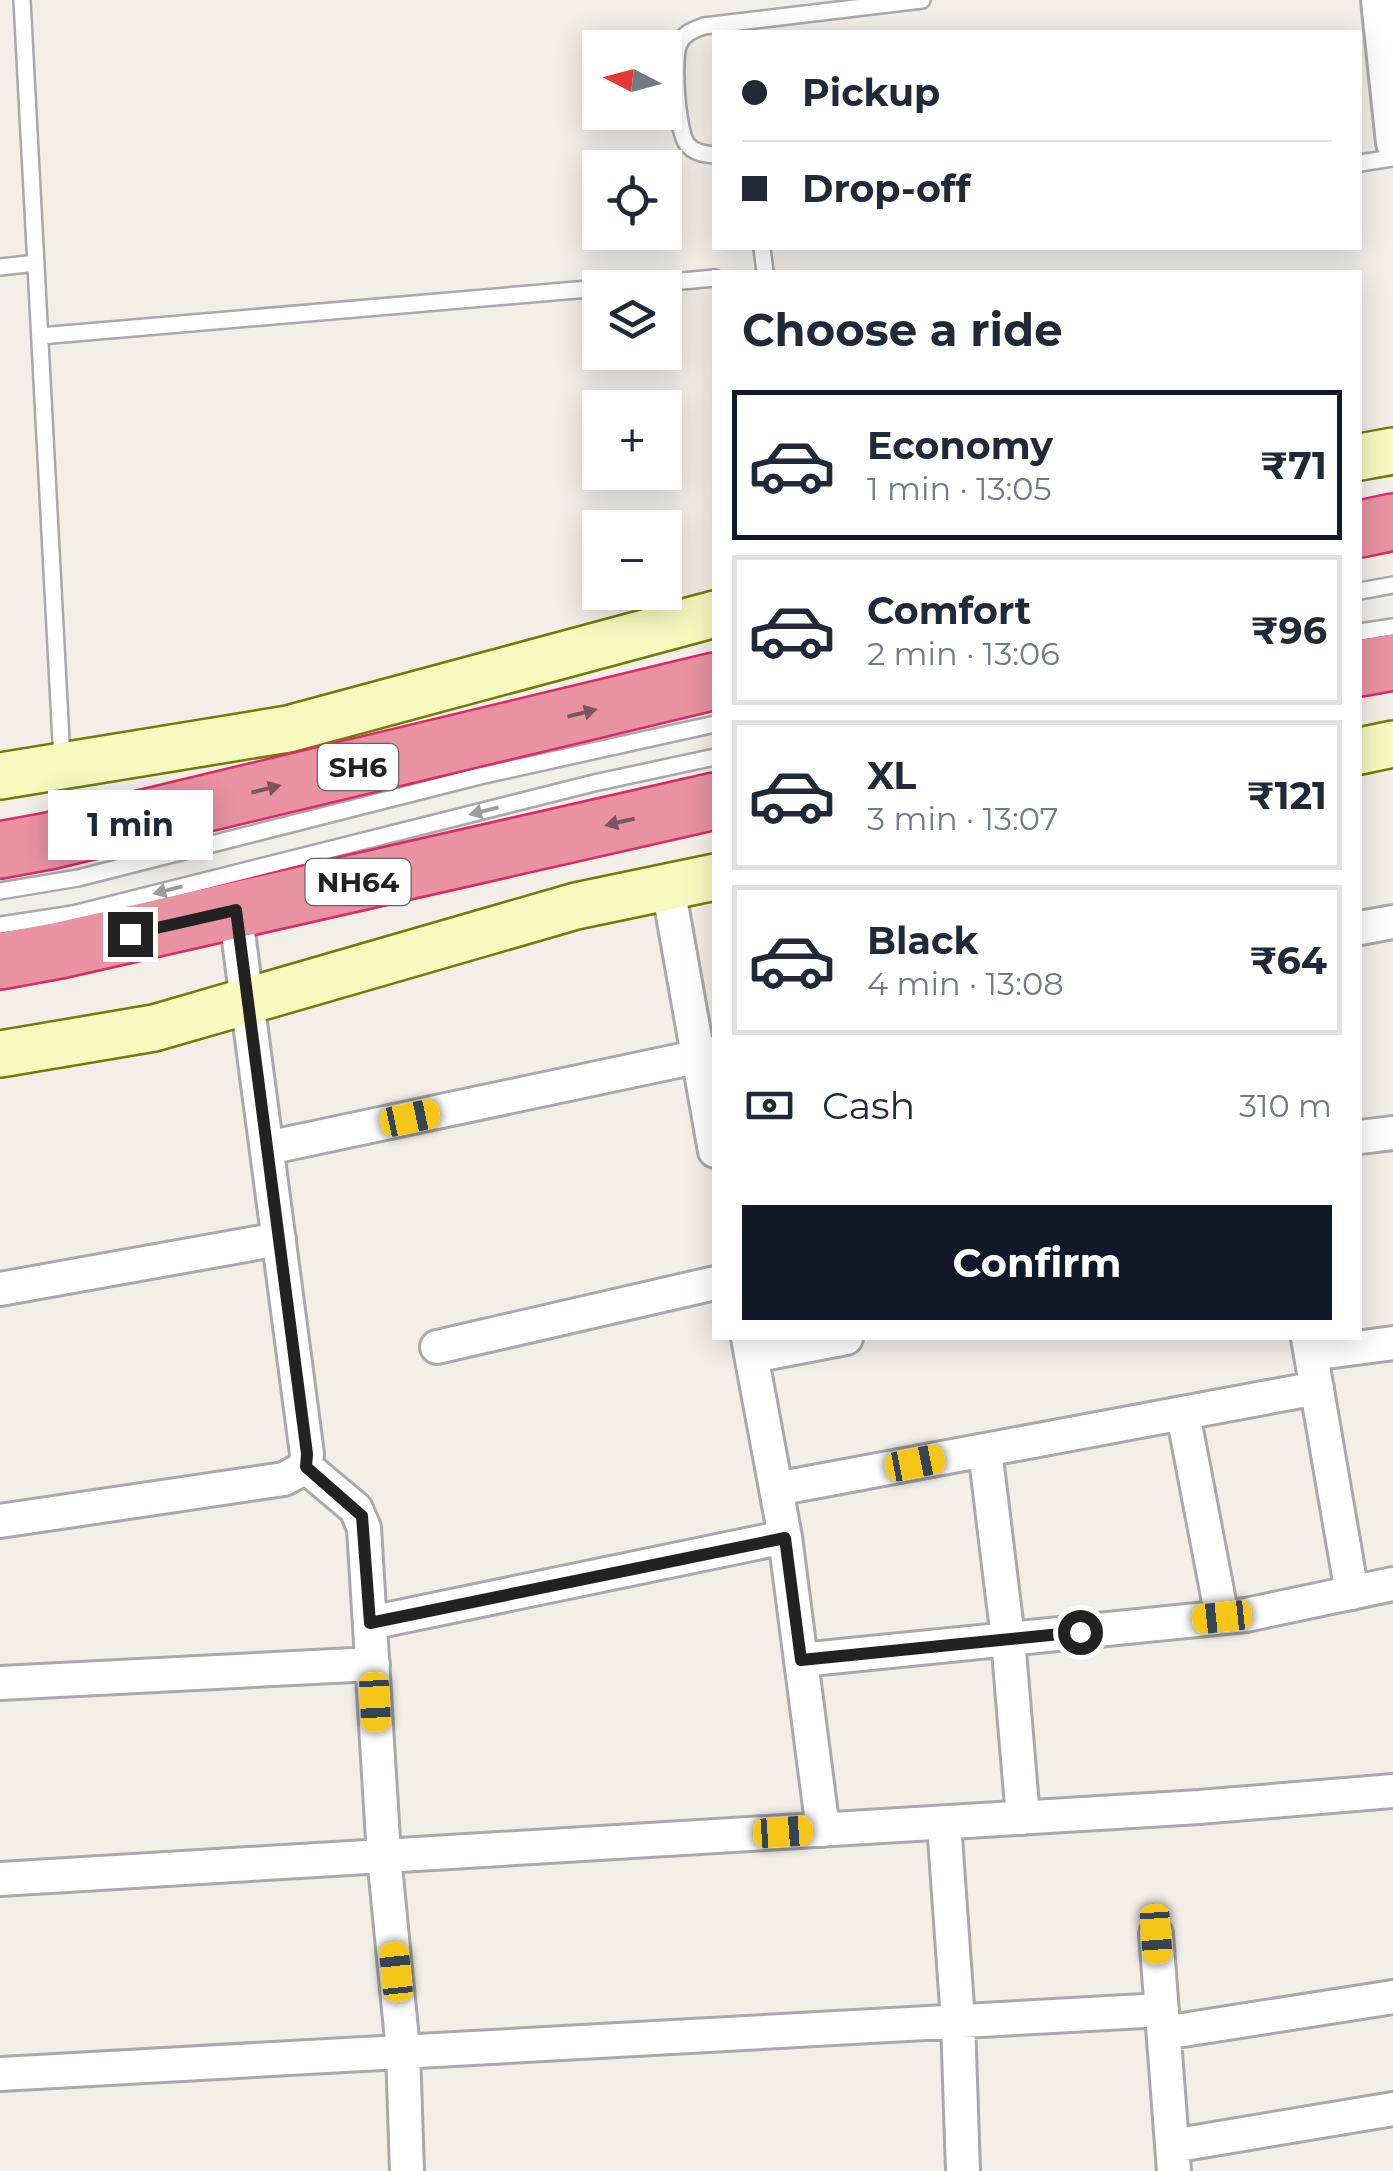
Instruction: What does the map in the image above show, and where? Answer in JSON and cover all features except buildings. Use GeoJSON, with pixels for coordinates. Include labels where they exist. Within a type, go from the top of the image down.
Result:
{"type":"FeatureCollection","features":[{"type":"Feature","properties":{"kind":"highway"},"geometry":{"type":"LineString","coordinates":[[1362,528],[1393,522]]}},
{"type":"Feature","properties":{"kind":"highway"},"geometry":{"type":"LineString","coordinates":[[1362,668],[1393,662]]}},
{"type":"Feature","properties":{"kind":"highway","name":"SH6"},"geometry":{"type":"LineString","coordinates":[[0,850],[48,842],[712,682]]}},
{"type":"Feature","properties":{"kind":"highway","name":"NH64"},"geometry":{"type":"LineString","coordinates":[[0,960],[60,950],[712,802]]}},
{"type":"Feature","properties":{"kind":"street"},"geometry":{"type":"LineString","coordinates":[[1378,0],[1393,143]]}},
{"type":"Feature","properties":{"kind":"street"},"geometry":{"type":"LineString","coordinates":[[1362,457],[1393,450]]}},
{"type":"Feature","properties":{"kind":"street"},"geometry":{"type":"LineString","coordinates":[[0,776],[288,729],[712,615]]}},
{"type":"Feature","properties":{"kind":"street"},"geometry":{"type":"LineString","coordinates":[[1362,751],[1393,744]]}},
{"type":"Feature","properties":{"kind":"street"},"geometry":{"type":"LineString","coordinates":[[0,1054],[154,1028],[576,906],[712,879]]}},
{"type":"Feature","properties":{"kind":"street"},"geometry":{"type":"LineString","coordinates":[[668,887],[707,1055],[712,1114]]}},
{"type":"Feature","properties":{"kind":"street"},"geometry":{"type":"LineString","coordinates":[[236,910],[306,1467]]}},
{"type":"Feature","properties":{"kind":"street"},"geometry":{"type":"LineString","coordinates":[[1362,928],[1393,922]]}},
{"type":"Feature","properties":{"kind":"street"},"geometry":{"type":"LineString","coordinates":[[267,1148],[707,1055]]}},
{"type":"Feature","properties":{"kind":"street"},"geometry":{"type":"LineString","coordinates":[[1362,1137],[1393,1133]]}},
{"type":"Feature","properties":{"kind":"street"},"geometry":{"type":"LineString","coordinates":[[0,1289],[279,1239]]}},
{"type":"Feature","properties":{"kind":"street"},"geometry":{"type":"LineString","coordinates":[[437,1348],[712,1284]]}},
{"type":"Feature","properties":{"kind":"street"},"geometry":{"type":"LineString","coordinates":[[823,1830],[785,1538],[750,1347],[825,1340]]}},
{"type":"Feature","properties":{"kind":"street"},"geometry":{"type":"LineString","coordinates":[[1352,1592],[1310,1346],[1393,1343]]}},
{"type":"Feature","properties":{"kind":"street"},"geometry":{"type":"LineString","coordinates":[[776,1489],[1317,1388]]}},
{"type":"Feature","properties":{"kind":"street"},"geometry":{"type":"LineString","coordinates":[[1183,1414],[1222,1617]]}},
{"type":"Feature","properties":{"kind":"street"},"geometry":{"type":"LineString","coordinates":[[985,1450],[1008,1639],[1023,1818]]}},
{"type":"Feature","properties":{"kind":"street"},"geometry":{"type":"LineString","coordinates":[[0,1521],[284,1478],[306,1467]]}},
{"type":"Feature","properties":{"kind":"street"},"geometry":{"type":"LineString","coordinates":[[306,1467],[362,1516],[384,1856],[404,2050],[407,2171]]}},
{"type":"Feature","properties":{"kind":"street"},"geometry":{"type":"LineString","coordinates":[[370,1623],[785,1538]]}},
{"type":"Feature","properties":{"kind":"street"},"geometry":{"type":"LineString","coordinates":[[801,1660],[1222,1617],[1276,1610],[1393,1584]]}},
{"type":"Feature","properties":{"kind":"street"},"geometry":{"type":"LineString","coordinates":[[0,1683],[372,1664]]}},
{"type":"Feature","properties":{"kind":"street"},"geometry":{"type":"LineString","coordinates":[[0,1880],[1023,1818],[1393,1791]]}},
{"type":"Feature","properties":{"kind":"street"},"geometry":{"type":"LineString","coordinates":[[944,1822],[958,2021],[962,2171]]}},
{"type":"Feature","properties":{"kind":"street"},"geometry":{"type":"LineString","coordinates":[[1156,1934],[1173,2158],[1393,2109]]}},
{"type":"Feature","properties":{"kind":"street"},"geometry":{"type":"LineString","coordinates":[[0,2074],[958,2021],[1163,2022],[1393,1998]]}},
{"type":"Feature","properties":{"kind":"lane"},"geometry":{"type":"LineString","coordinates":[[22,0],[62,766]]}},
{"type":"Feature","properties":{"kind":"lane"},"geometry":{"type":"LineString","coordinates":[[712,155],[696,152],[683,136],[675,61],[678,45],[688,32],[704,26],[922,0]]}},
{"type":"Feature","properties":{"kind":"lane"},"geometry":{"type":"LineString","coordinates":[[1362,163],[1393,158]]}},
{"type":"Feature","properties":{"kind":"lane"},"geometry":{"type":"LineString","coordinates":[[0,267],[36,263]]}},
{"type":"Feature","properties":{"kind":"lane"},"geometry":{"type":"LineString","coordinates":[[682,281],[712,278]]}},
{"type":"Feature","properties":{"kind":"lane"},"geometry":{"type":"LineString","coordinates":[[40,336],[582,290]]}},
{"type":"Feature","properties":{"kind":"lane"},"geometry":{"type":"LineString","coordinates":[[1362,591],[1393,584]]}},
{"type":"Feature","properties":{"kind":"lane"},"geometry":{"type":"LineString","coordinates":[[1362,632],[1393,627]]}},
{"type":"Feature","properties":{"kind":"lane"},"geometry":{"type":"LineString","coordinates":[[0,891],[78,878],[480,776],[712,725]]}},
{"type":"Feature","properties":{"kind":"lane"},"geometry":{"type":"LineString","coordinates":[[0,925],[73,914],[594,783],[712,758]]}},
{"type":"Feature","properties":{"kind":"route"},"geometry":{"type":"LineString","coordinates":[[130,934],[236,910],[306,1467],[362,1516],[370,1623],[785,1538],[801,1660],[1080,1632]]}}]}
